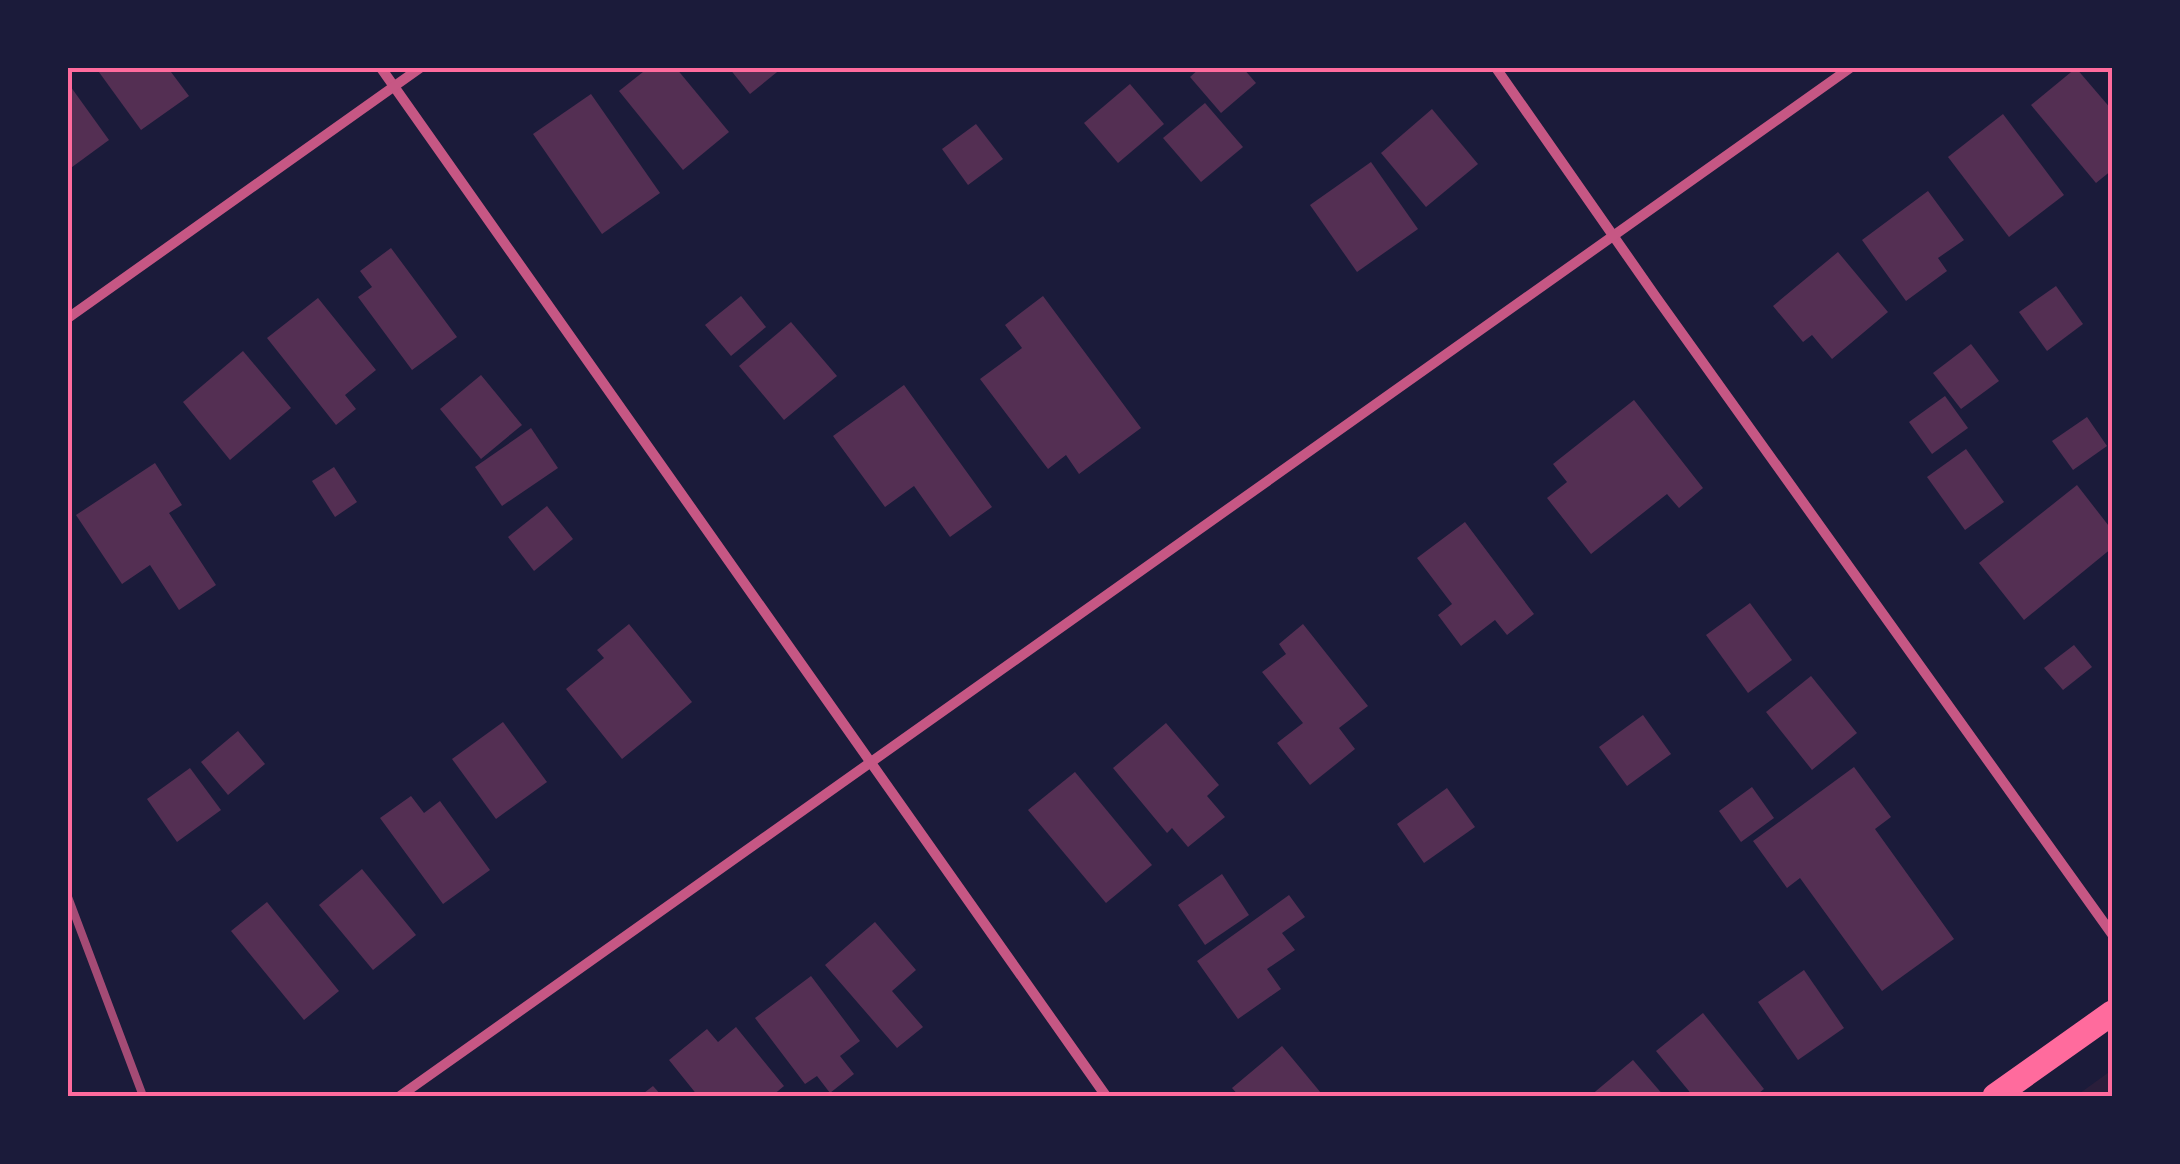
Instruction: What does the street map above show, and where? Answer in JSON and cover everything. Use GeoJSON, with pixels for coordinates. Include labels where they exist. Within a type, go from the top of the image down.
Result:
{"type":"FeatureCollection","features":[{"type":"Feature","properties":{"kind":"main road"},"geometry":{"type":"LineString","coordinates":[[1995,1096],[2112,1013]]}},
{"type":"Feature","properties":{"kind":"street"},"geometry":{"type":"LineString","coordinates":[[382,68],[1106,1096]]}},
{"type":"Feature","properties":{"kind":"street"},"geometry":{"type":"LineString","coordinates":[[68,318],[420,68]]}},
{"type":"Feature","properties":{"kind":"street"},"geometry":{"type":"LineString","coordinates":[[1496,68],[2112,934]]}},
{"type":"Feature","properties":{"kind":"street"},"geometry":{"type":"LineString","coordinates":[[400,1096],[1850,68]]}},
{"type":"Feature","properties":{"kind":"shaded area"},"geometry":{"type":"Polygon","coordinates":[[[2112,1070],[2112,1096],[2076,1096],[2112,1070]]]}},
{"type":"Feature","properties":{"kind":"building"},"geometry":{"type":"Polygon","coordinates":[[[96,68],[168,68],[189,96],[141,130],[96,68]]]}},
{"type":"Feature","properties":{"kind":"building"},"geometry":{"type":"Polygon","coordinates":[[[648,68],[676,68],[729,132],[683,170],[619,91],[648,68]]]}},
{"type":"Feature","properties":{"kind":"building"},"geometry":{"type":"Polygon","coordinates":[[[729,68],[782,68],[750,94],[729,68]]]}},
{"type":"Feature","properties":{"kind":"building"},"geometry":{"type":"Polygon","coordinates":[[[1200,68],[1243,68],[1256,83],[1221,113],[1190,77],[1200,68]]]}},
{"type":"Feature","properties":{"kind":"building"},"geometry":{"type":"Polygon","coordinates":[[[2076,68],[2112,110],[2112,170],[2096,183],[2031,105],[2076,68]]]}},
{"type":"Feature","properties":{"kind":"building"},"geometry":{"type":"Polygon","coordinates":[[[68,83],[109,140],[68,170],[68,83]]]}},
{"type":"Feature","properties":{"kind":"building"},"geometry":{"type":"Polygon","coordinates":[[[1130,84],[1164,124],[1118,163],[1084,123],[1130,84]]]}},
{"type":"Feature","properties":{"kind":"building"},"geometry":{"type":"Polygon","coordinates":[[[591,94],[660,193],[602,234],[533,134],[591,94]]]}},
{"type":"Feature","properties":{"kind":"building"},"geometry":{"type":"Polygon","coordinates":[[[1205,103],[1243,147],[1201,182],[1163,138],[1205,103]]]}},
{"type":"Feature","properties":{"kind":"building"},"geometry":{"type":"Polygon","coordinates":[[[1432,109],[1478,164],[1426,207],[1381,153],[1432,109]]]}},
{"type":"Feature","properties":{"kind":"building"},"geometry":{"type":"Polygon","coordinates":[[[2003,114],[2064,195],[2009,237],[1948,157],[2003,114]]]}},
{"type":"Feature","properties":{"kind":"building"},"geometry":{"type":"Polygon","coordinates":[[[976,124],[1003,159],[968,185],[942,149],[976,124]]]}},
{"type":"Feature","properties":{"kind":"building"},"geometry":{"type":"Polygon","coordinates":[[[1371,162],[1418,229],[1357,272],[1310,205],[1371,162]]]}},
{"type":"Feature","properties":{"kind":"building"},"geometry":{"type":"Polygon","coordinates":[[[1928,191],[1964,240],[1938,258],[1947,271],[1906,301],[1862,240],[1928,191]]]}},
{"type":"Feature","properties":{"kind":"building"},"geometry":{"type":"Polygon","coordinates":[[[391,248],[457,337],[412,370],[358,297],[372,287],[360,271],[391,248]]]}},
{"type":"Feature","properties":{"kind":"building"},"geometry":{"type":"Polygon","coordinates":[[[1838,252],[1888,312],[1832,359],[1812,335],[1803,342],[1773,306],[1838,252]]]}},
{"type":"Feature","properties":{"kind":"building"},"geometry":{"type":"Polygon","coordinates":[[[2056,286],[2083,324],[2047,351],[2019,312],[2056,286]]]}},
{"type":"Feature","properties":{"kind":"building"},"geometry":{"type":"Polygon","coordinates":[[[741,296],[766,327],[731,356],[705,325],[741,296]]]}},
{"type":"Feature","properties":{"kind":"building"},"geometry":{"type":"Polygon","coordinates":[[[1043,296],[1141,428],[1079,474],[1066,455],[1048,469],[980,379],[1022,348],[1005,325],[1043,296]]]}},
{"type":"Feature","properties":{"kind":"building"},"geometry":{"type":"Polygon","coordinates":[[[318,298],[376,370],[345,395],[356,409],[336,425],[267,338],[318,298]]]}},
{"type":"Feature","properties":{"kind":"building"},"geometry":{"type":"Polygon","coordinates":[[[791,322],[837,376],[784,420],[739,366],[791,322]]]}},
{"type":"Feature","properties":{"kind":"building"},"geometry":{"type":"Polygon","coordinates":[[[1971,344],[1999,381],[1961,409],[1933,373],[1971,344]]]}},
{"type":"Feature","properties":{"kind":"building"},"geometry":{"type":"Polygon","coordinates":[[[243,351],[291,408],[230,460],[183,402],[243,351]]]}},
{"type":"Feature","properties":{"kind":"building"},"geometry":{"type":"Polygon","coordinates":[[[481,375],[522,425],[481,459],[440,409],[481,375]]]}},
{"type":"Feature","properties":{"kind":"building"},"geometry":{"type":"Polygon","coordinates":[[[904,385],[992,507],[950,537],[914,486],[885,507],[833,436],[904,385]]]}},
{"type":"Feature","properties":{"kind":"building"},"geometry":{"type":"Polygon","coordinates":[[[1945,396],[1968,428],[1932,454],[1909,422],[1945,396]]]}},
{"type":"Feature","properties":{"kind":"building"},"geometry":{"type":"Polygon","coordinates":[[[1634,400],[1703,488],[1679,508],[1667,494],[1591,554],[1547,498],[1567,482],[1553,464],[1634,400]]]}},
{"type":"Feature","properties":{"kind":"building"},"geometry":{"type":"Polygon","coordinates":[[[2087,417],[2107,446],[2073,470],[2052,441],[2087,417]]]}},
{"type":"Feature","properties":{"kind":"building"},"geometry":{"type":"Polygon","coordinates":[[[531,428],[558,468],[502,506],[475,467],[531,428]]]}},
{"type":"Feature","properties":{"kind":"building"},"geometry":{"type":"Polygon","coordinates":[[[1966,449],[2004,502],[1965,530],[1927,477],[1966,449]]]}},
{"type":"Feature","properties":{"kind":"building"},"geometry":{"type":"Polygon","coordinates":[[[155,463],[182,505],[169,513],[216,585],[179,610],[150,565],[122,584],[76,515],[155,463]]]}},
{"type":"Feature","properties":{"kind":"building"},"geometry":{"type":"Polygon","coordinates":[[[334,467],[357,502],[335,517],[312,481],[334,467]]]}},
{"type":"Feature","properties":{"kind":"building"},"geometry":{"type":"Polygon","coordinates":[[[2077,485],[2112,530],[2112,548],[2024,620],[1979,563],[2077,485]]]}},
{"type":"Feature","properties":{"kind":"building"},"geometry":{"type":"Polygon","coordinates":[[[547,506],[573,539],[534,571],[508,537],[547,506]]]}},
{"type":"Feature","properties":{"kind":"building"},"geometry":{"type":"Polygon","coordinates":[[[1465,522],[1534,614],[1507,635],[1495,620],[1461,646],[1438,615],[1452,604],[1417,558],[1465,522]]]}},
{"type":"Feature","properties":{"kind":"building"},"geometry":{"type":"Polygon","coordinates":[[[1750,603],[1792,660],[1748,693],[1706,635],[1750,603]]]}},
{"type":"Feature","properties":{"kind":"building"},"geometry":{"type":"Polygon","coordinates":[[[629,624],[692,702],[622,759],[566,689],[604,658],[597,650],[629,624]]]}},
{"type":"Feature","properties":{"kind":"building"},"geometry":{"type":"Polygon","coordinates":[[[1303,624],[1368,706],[1339,728],[1355,749],[1310,785],[1277,743],[1303,723],[1262,672],[1286,654],[1279,644],[1303,624]]]}},
{"type":"Feature","properties":{"kind":"building"},"geometry":{"type":"Polygon","coordinates":[[[2074,645],[2092,667],[2063,690],[2044,668],[2074,645]]]}},
{"type":"Feature","properties":{"kind":"building"},"geometry":{"type":"Polygon","coordinates":[[[1811,676],[1857,733],[1812,770],[1766,712],[1811,676]]]}},
{"type":"Feature","properties":{"kind":"building"},"geometry":{"type":"Polygon","coordinates":[[[1643,715],[1671,754],[1627,786],[1599,747],[1643,715]]]}},
{"type":"Feature","properties":{"kind":"building"},"geometry":{"type":"Polygon","coordinates":[[[503,722],[547,782],[496,819],[452,759],[503,722]]]}},
{"type":"Feature","properties":{"kind":"building"},"geometry":{"type":"Polygon","coordinates":[[[1166,723],[1219,785],[1207,796],[1225,817],[1188,847],[1172,828],[1167,833],[1113,768],[1166,723]]]}},
{"type":"Feature","properties":{"kind":"building"},"geometry":{"type":"Polygon","coordinates":[[[238,731],[265,764],[228,795],[201,762],[238,731]]]}},
{"type":"Feature","properties":{"kind":"building"},"geometry":{"type":"Polygon","coordinates":[[[1854,767],[1891,817],[1875,829],[1954,939],[1882,991],[1800,878],[1787,888],[1753,841],[1854,767]]]}},
{"type":"Feature","properties":{"kind":"building"},"geometry":{"type":"Polygon","coordinates":[[[190,768],[221,810],[177,842],[147,799],[190,768]]]}},
{"type":"Feature","properties":{"kind":"building"},"geometry":{"type":"Polygon","coordinates":[[[1075,772],[1152,865],[1106,903],[1028,810],[1075,772]]]}},
{"type":"Feature","properties":{"kind":"building"},"geometry":{"type":"Polygon","coordinates":[[[1752,787],[1774,818],[1741,842],[1719,811],[1752,787]]]}},
{"type":"Feature","properties":{"kind":"building"},"geometry":{"type":"Polygon","coordinates":[[[1447,788],[1475,827],[1424,863],[1397,824],[1447,788]]]}},
{"type":"Feature","properties":{"kind":"building"},"geometry":{"type":"Polygon","coordinates":[[[411,796],[424,813],[440,801],[490,870],[443,904],[380,818],[411,796]]]}},
{"type":"Feature","properties":{"kind":"building"},"geometry":{"type":"Polygon","coordinates":[[[362,869],[416,935],[373,970],[319,905],[362,869]]]}},
{"type":"Feature","properties":{"kind":"building"},"geometry":{"type":"Polygon","coordinates":[[[1222,874],[1249,915],[1205,945],[1178,905],[1222,874]]]}},
{"type":"Feature","properties":{"kind":"building"},"geometry":{"type":"Polygon","coordinates":[[[1289,895],[1305,917],[1282,933],[1295,950],[1267,969],[1281,989],[1238,1019],[1197,961],[1289,895]]]}},
{"type":"Feature","properties":{"kind":"building"},"geometry":{"type":"Polygon","coordinates":[[[267,902],[339,991],[304,1020],[231,931],[267,902]]]}},
{"type":"Feature","properties":{"kind":"building"},"geometry":{"type":"Polygon","coordinates":[[[875,922],[916,970],[892,991],[923,1027],[897,1048],[825,965],[875,922]]]}},
{"type":"Feature","properties":{"kind":"building"},"geometry":{"type":"Polygon","coordinates":[[[1804,970],[1844,1028],[1798,1060],[1758,1002],[1804,970]]]}},
{"type":"Feature","properties":{"kind":"building"},"geometry":{"type":"Polygon","coordinates":[[[811,976],[860,1041],[840,1056],[854,1074],[830,1093],[817,1076],[805,1084],[755,1018],[811,976]]]}},
{"type":"Feature","properties":{"kind":"building"},"geometry":{"type":"Polygon","coordinates":[[[1703,1013],[1764,1089],[1755,1096],[1693,1096],[1656,1051],[1703,1013]]]}},
{"type":"Feature","properties":{"kind":"building"},"geometry":{"type":"Polygon","coordinates":[[[736,1027],[784,1086],[772,1096],[698,1096],[669,1060],[707,1029],[718,1042],[736,1027]]]}},
{"type":"Feature","properties":{"kind":"building"},"geometry":{"type":"Polygon","coordinates":[[[1282,1046],[1321,1093],[1239,1096],[1232,1088],[1282,1046]]]}},
{"type":"Feature","properties":{"kind":"building"},"geometry":{"type":"Polygon","coordinates":[[[1633,1060],[1664,1096],[1590,1096],[1633,1060]]]}},
{"type":"Feature","properties":{"kind":"building"},"geometry":{"type":"Polygon","coordinates":[[[653,1086],[662,1096],[640,1096],[653,1086]]]}},
{"type":"Feature","properties":{"kind":"railway"},"geometry":{"type":"LineString","coordinates":[[68,897],[143,1096]]}}]}
